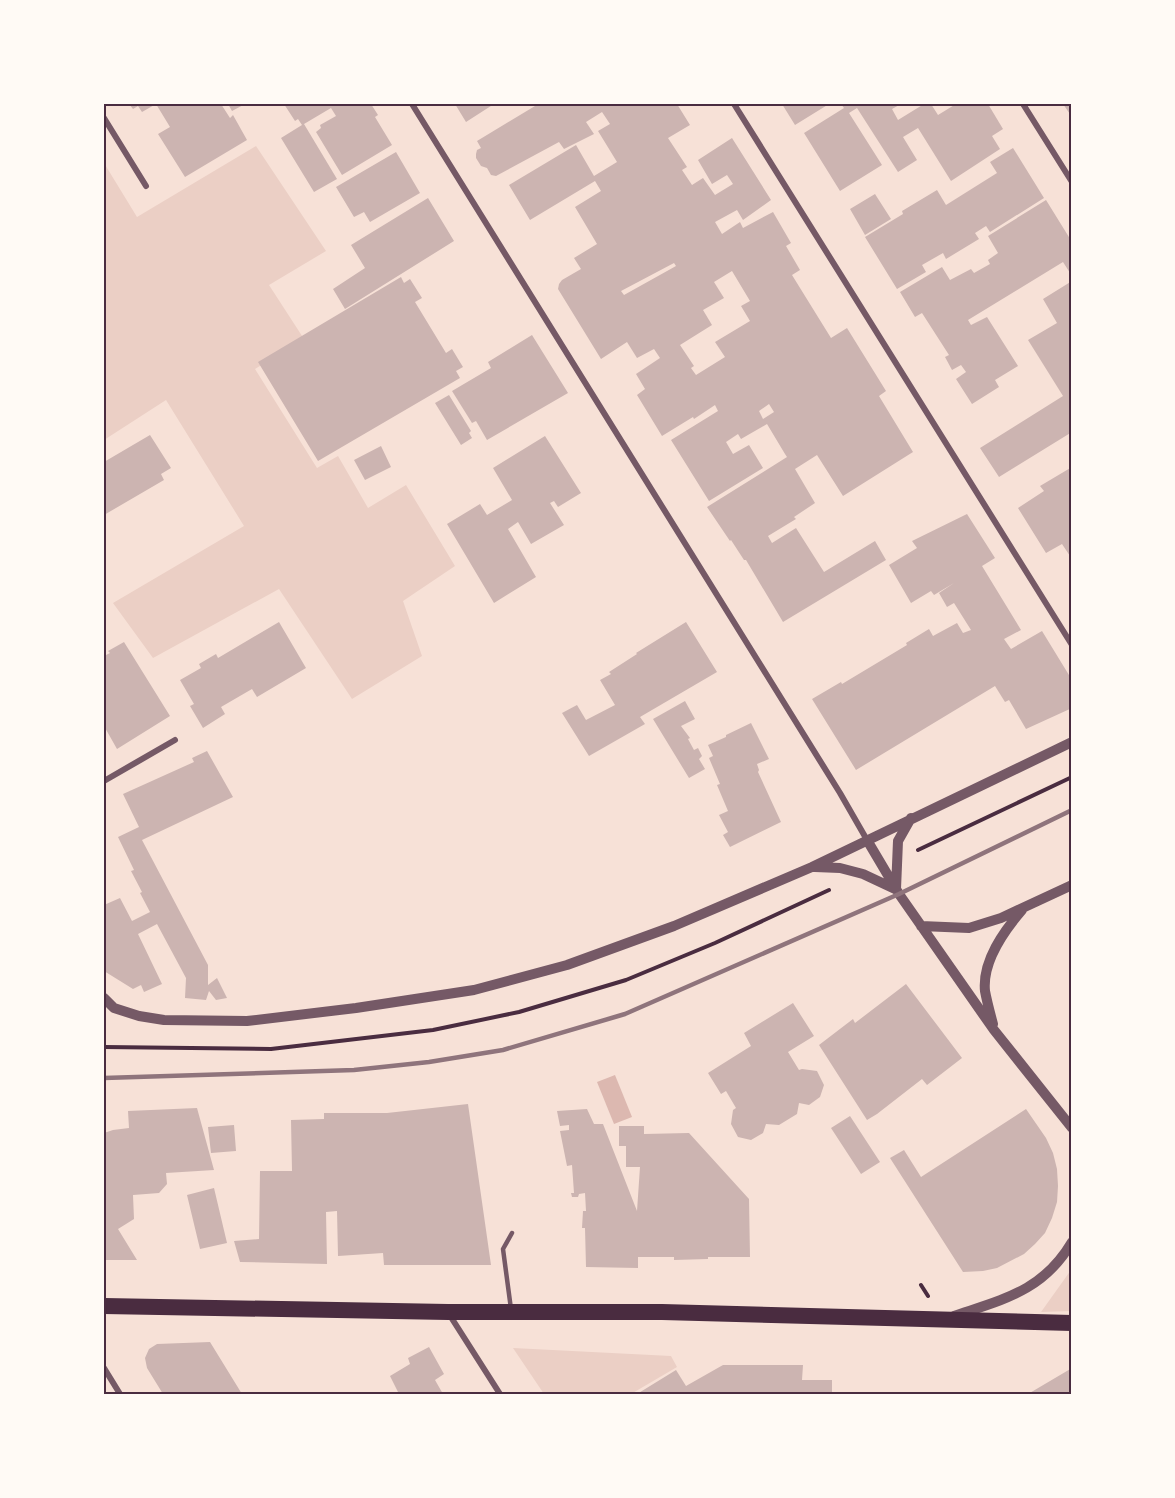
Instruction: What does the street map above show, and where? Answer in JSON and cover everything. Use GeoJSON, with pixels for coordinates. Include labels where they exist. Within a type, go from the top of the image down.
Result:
{"type":"FeatureCollection","features":[{"type":"Feature","properties":{"kind":"highway"},"geometry":{"type":"LineString","coordinates":[[104,1306],[448,1312],[662,1312],[1071,1323]]}},
{"type":"Feature","properties":{"kind":"street"},"geometry":{"type":"LineString","coordinates":[[412,104],[834,783],[896,889],[994,1030],[1071,1128]]}},
{"type":"Feature","properties":{"kind":"street"},"geometry":{"type":"LineString","coordinates":[[734,104],[1071,645]]}},
{"type":"Feature","properties":{"kind":"street"},"geometry":{"type":"LineString","coordinates":[[1023,104],[1071,182]]}},
{"type":"Feature","properties":{"kind":"street"},"geometry":{"type":"LineString","coordinates":[[104,118],[146,186]]}},
{"type":"Feature","properties":{"kind":"street"},"geometry":{"type":"LineString","coordinates":[[104,781],[175,740]]}},
{"type":"Feature","properties":{"kind":"street"},"geometry":{"type":"LineString","coordinates":[[104,998],[109,1008],[139,1016],[164,1020],[247,1021],[356,1008],[474,990],[567,966],[674,926],[812,867],[1071,742]]}},
{"type":"Feature","properties":{"kind":"street"},"geometry":{"type":"LineString","coordinates":[[896,889],[898,841],[912,818]]}},
{"type":"Feature","properties":{"kind":"street"},"geometry":{"type":"LineString","coordinates":[[812,867],[840,868],[863,874],[896,889]]}},
{"type":"Feature","properties":{"kind":"street"},"geometry":{"type":"LineString","coordinates":[[921,926],[969,928],[1001,918],[1071,885]]}},
{"type":"Feature","properties":{"kind":"street"},"geometry":{"type":"LineString","coordinates":[[994,1030],[985,989],[989,960],[1008,927],[1024,908]]}},
{"type":"Feature","properties":{"kind":"street"},"geometry":{"type":"LineString","coordinates":[[941,1320],[1015,1295],[1034,1284],[1051,1270],[1071,1242]]}},
{"type":"Feature","properties":{"kind":"street"},"geometry":{"type":"LineString","coordinates":[[448,1312],[500,1395]]}},
{"type":"Feature","properties":{"kind":"street"},"geometry":{"type":"LineString","coordinates":[[104,1368],[120,1395]]}},
{"type":"Feature","properties":{"kind":"lane"},"geometry":{"type":"LineString","coordinates":[[511,1312],[503,1249],[512,1233]]}},
{"type":"Feature","properties":{"kind":"shaded area"},"geometry":{"type":"Polygon","coordinates":[[[256,146],[326,251],[269,285],[304,339],[255,369],[317,468],[338,456],[368,508],[406,485],[455,566],[403,601],[422,656],[352,699],[279,589],[153,658],[113,603],[244,526],[166,400],[104,440],[104,163],[137,217],[256,146]]]}},
{"type":"Feature","properties":{"kind":"shaded area"},"geometry":{"type":"Polygon","coordinates":[[[615,1075],[632,1117],[614,1124],[597,1082],[615,1075]]]}},
{"type":"Feature","properties":{"kind":"shaded area"},"geometry":{"type":"Polygon","coordinates":[[[1071,1270],[1071,1311],[1041,1312],[1071,1270]]]}},
{"type":"Feature","properties":{"kind":"shaded area"},"geometry":{"type":"Polygon","coordinates":[[[513,1348],[671,1356],[677,1367],[631,1394],[544,1394],[513,1348]]]}},
{"type":"Feature","properties":{"kind":"building"},"geometry":{"type":"Polygon","coordinates":[[[129,104],[156,104],[142,112],[138,106],[133,109],[129,104]]]}},
{"type":"Feature","properties":{"kind":"building"},"geometry":{"type":"Polygon","coordinates":[[[156,104],[221,104],[230,118],[233,115],[247,140],[185,177],[158,134],[170,127],[156,104]]]}},
{"type":"Feature","properties":{"kind":"building"},"geometry":{"type":"Polygon","coordinates":[[[228,104],[245,104],[232,111],[228,104]]]}},
{"type":"Feature","properties":{"kind":"building"},"geometry":{"type":"Polygon","coordinates":[[[284,104],[371,104],[378,115],[375,117],[392,145],[342,175],[316,132],[321,128],[320,125],[336,116],[331,108],[304,124],[337,179],[314,192],[281,138],[302,125],[298,119],[295,121],[284,104]]]}},
{"type":"Feature","properties":{"kind":"building"},"geometry":{"type":"Polygon","coordinates":[[[455,104],[494,104],[466,122],[455,104]]]}},
{"type":"Feature","properties":{"kind":"building"},"geometry":{"type":"Polygon","coordinates":[[[533,104],[677,104],[690,125],[668,138],[687,167],[682,170],[692,185],[703,178],[715,195],[733,184],[727,175],[712,184],[698,160],[732,138],[771,200],[743,220],[737,210],[715,222],[722,234],[740,222],[743,228],[773,212],[791,243],[786,246],[800,270],[792,275],[831,338],[847,328],[886,391],[879,396],[913,452],[843,496],[817,455],[795,469],[815,503],[794,517],[796,519],[768,536],[772,543],[796,528],[824,572],[875,541],[886,560],[783,622],[746,560],[707,507],[787,457],[767,424],[741,439],[738,434],[726,442],[733,454],[749,445],[763,468],[709,501],[671,440],[718,411],[715,405],[662,436],[637,395],[645,389],[636,374],[660,358],[654,349],[637,358],[627,342],[601,359],[558,289],[562,280],[581,269],[574,258],[597,244],[575,207],[601,191],[595,181],[530,220],[509,185],[576,145],[594,176],[617,162],[598,131],[610,124],[602,112],[586,122],[594,134],[564,149],[559,142],[496,176],[491,175],[487,168],[481,166],[476,158],[477,150],[481,148],[477,141],[535,106],[533,104]],[[674,263],[621,291],[624,295],[676,266],[674,263]],[[732,271],[714,282],[724,298],[703,310],[712,325],[680,345],[694,366],[691,368],[696,375],[725,357],[715,342],[750,321],[741,306],[750,301],[732,271]],[[769,404],[759,411],[763,419],[774,412],[769,404]]]}},
{"type":"Feature","properties":{"kind":"building"},"geometry":{"type":"Polygon","coordinates":[[[782,104],[829,104],[795,125],[782,104]]]}},
{"type":"Feature","properties":{"kind":"building"},"geometry":{"type":"Polygon","coordinates":[[[841,104],[901,104],[892,109],[898,120],[924,104],[931,104],[938,115],[956,104],[988,104],[1003,129],[992,136],[1000,149],[951,181],[918,128],[903,137],[917,160],[898,172],[857,108],[849,113],[882,165],[840,191],[804,133],[844,108],[841,104]]]}},
{"type":"Feature","properties":{"kind":"building"},"geometry":{"type":"Polygon","coordinates":[[[1063,104],[1072,104],[1072,117],[1063,104]]]}},
{"type":"Feature","properties":{"kind":"building"},"geometry":{"type":"Polygon","coordinates":[[[1013,148],[1044,198],[990,232],[986,226],[975,233],[979,239],[946,259],[943,253],[922,265],[926,272],[897,289],[865,237],[937,190],[946,205],[997,173],[990,162],[1013,148]]]}},
{"type":"Feature","properties":{"kind":"building"},"geometry":{"type":"Polygon","coordinates":[[[396,152],[420,193],[370,222],[364,212],[354,217],[336,187],[396,152]]]}},
{"type":"Feature","properties":{"kind":"building"},"geometry":{"type":"Polygon","coordinates":[[[875,194],[891,219],[865,235],[850,209],[875,194]]]}},
{"type":"Feature","properties":{"kind":"building"},"geometry":{"type":"Polygon","coordinates":[[[428,198],[454,241],[345,309],[333,289],[365,268],[351,245],[428,198]]]}},
{"type":"Feature","properties":{"kind":"building"},"geometry":{"type":"Polygon","coordinates":[[[1046,200],[1072,242],[1072,276],[1063,262],[968,320],[971,325],[987,317],[1018,366],[995,380],[999,387],[972,404],[956,379],[966,372],[961,365],[952,370],[945,357],[949,355],[922,313],[915,317],[900,292],[942,267],[950,280],[971,269],[974,273],[990,264],[988,260],[998,253],[988,236],[1046,200]]]}},
{"type":"Feature","properties":{"kind":"building"},"geometry":{"type":"Polygon","coordinates":[[[401,277],[404,283],[410,279],[422,298],[415,302],[446,353],[452,349],[463,367],[456,371],[460,378],[318,461],[258,362],[401,277]]]}},
{"type":"Feature","properties":{"kind":"building"},"geometry":{"type":"Polygon","coordinates":[[[1072,281],[1072,432],[999,477],[980,448],[1063,396],[1028,340],[1057,323],[1043,299],[1072,281]]]}},
{"type":"Feature","properties":{"kind":"building"},"geometry":{"type":"Polygon","coordinates":[[[532,335],[568,393],[487,440],[476,421],[472,423],[452,391],[491,368],[488,362],[532,335]]]}},
{"type":"Feature","properties":{"kind":"building"},"geometry":{"type":"Polygon","coordinates":[[[449,395],[471,431],[469,433],[472,438],[461,445],[435,403],[449,395]]]}},
{"type":"Feature","properties":{"kind":"building"},"geometry":{"type":"Polygon","coordinates":[[[150,435],[171,468],[161,474],[164,480],[104,515],[104,462],[150,435]]]}},
{"type":"Feature","properties":{"kind":"building"},"geometry":{"type":"Polygon","coordinates":[[[545,436],[581,493],[558,507],[554,501],[550,503],[564,525],[531,544],[518,522],[508,529],[536,577],[494,603],[447,524],[480,504],[487,515],[512,500],[493,468],[545,436]]]}},
{"type":"Feature","properties":{"kind":"building"},"geometry":{"type":"Polygon","coordinates":[[[381,446],[391,467],[365,480],[354,460],[381,446]]]}},
{"type":"Feature","properties":{"kind":"building"},"geometry":{"type":"Polygon","coordinates":[[[1072,467],[1072,559],[1062,544],[1046,553],[1018,508],[1044,491],[1040,486],[1072,467]]]}},
{"type":"Feature","properties":{"kind":"building"},"geometry":{"type":"Polygon","coordinates":[[[967,514],[995,558],[982,566],[1021,630],[1004,639],[1011,649],[1042,631],[1072,680],[1072,708],[1026,729],[1009,700],[1005,702],[995,686],[856,770],[812,699],[841,682],[842,684],[929,629],[933,636],[957,623],[963,633],[971,630],[954,603],[947,607],[939,593],[954,583],[934,595],[931,591],[911,603],[889,565],[917,548],[912,541],[967,514]]]}},
{"type":"Feature","properties":{"kind":"building"},"geometry":{"type":"Polygon","coordinates":[[[279,622],[306,668],[257,697],[252,689],[221,707],[225,714],[203,728],[190,706],[194,704],[180,680],[201,668],[199,664],[216,654],[218,658],[279,622]]]}},
{"type":"Feature","properties":{"kind":"building"},"geometry":{"type":"Polygon","coordinates":[[[686,622],[717,672],[640,717],[645,724],[589,756],[562,713],[577,705],[586,720],[615,705],[600,680],[611,674],[609,672],[636,653],[686,622]]]}},
{"type":"Feature","properties":{"kind":"building"},"geometry":{"type":"Polygon","coordinates":[[[124,642],[170,716],[117,749],[104,726],[104,656],[110,653],[108,651],[124,642]]]}},
{"type":"Feature","properties":{"kind":"building"},"geometry":{"type":"Polygon","coordinates":[[[685,701],[695,719],[681,726],[690,738],[688,739],[694,750],[698,748],[702,756],[699,759],[705,769],[689,778],[653,719],[685,701]]]}},
{"type":"Feature","properties":{"kind":"building"},"geometry":{"type":"Polygon","coordinates":[[[751,723],[769,759],[757,764],[758,772],[781,822],[730,847],[723,835],[728,832],[719,815],[728,811],[717,785],[720,784],[709,758],[713,756],[708,745],[751,723]]]}},
{"type":"Feature","properties":{"kind":"building"},"geometry":{"type":"Polygon","coordinates":[[[207,751],[233,797],[142,840],[208,965],[208,985],[217,978],[227,998],[216,1000],[209,991],[206,1000],[185,998],[186,978],[157,924],[138,934],[162,984],[144,992],[141,985],[133,989],[104,971],[104,905],[120,898],[132,921],[150,912],[118,837],[139,827],[123,794],[194,762],[192,758],[207,751]]]}},
{"type":"Feature","properties":{"kind":"building"},"geometry":{"type":"Polygon","coordinates":[[[906,984],[962,1058],[927,1085],[922,1079],[867,1120],[819,1045],[853,1019],[855,1023],[906,984]]]}},
{"type":"Feature","properties":{"kind":"building"},"geometry":{"type":"Polygon","coordinates":[[[793,1003],[814,1036],[788,1052],[799,1070],[817,1071],[824,1085],[820,1097],[809,1105],[799,1103],[797,1114],[779,1125],[766,1124],[763,1133],[751,1140],[738,1137],[731,1124],[733,1110],[736,1108],[726,1091],[721,1094],[708,1073],[751,1046],[744,1033],[793,1003]]]}},
{"type":"Feature","properties":{"kind":"building"},"geometry":{"type":"Polygon","coordinates":[[[468,1104],[491,1265],[384,1265],[383,1253],[338,1256],[337,1211],[326,1212],[327,1264],[240,1262],[234,1241],[259,1239],[260,1171],[292,1171],[291,1120],[324,1119],[324,1113],[387,1113],[468,1104]]]}},
{"type":"Feature","properties":{"kind":"building"},"geometry":{"type":"Polygon","coordinates":[[[197,1108],[214,1170],[166,1173],[167,1184],[159,1193],[133,1195],[134,1219],[118,1229],[137,1260],[104,1260],[104,1133],[129,1128],[128,1111],[197,1108]]]}},
{"type":"Feature","properties":{"kind":"building"},"geometry":{"type":"Polygon","coordinates":[[[587,1109],[594,1124],[603,1124],[637,1211],[640,1167],[626,1167],[626,1146],[619,1146],[619,1126],[644,1126],[644,1134],[689,1133],[749,1199],[750,1257],[674,1260],[674,1257],[638,1257],[638,1268],[586,1267],[585,1228],[582,1228],[583,1211],[586,1211],[585,1193],[572,1197],[571,1193],[574,1193],[572,1165],[567,1166],[560,1131],[569,1130],[569,1125],[560,1126],[557,1111],[587,1109]]]}},
{"type":"Feature","properties":{"kind":"building"},"geometry":{"type":"Polygon","coordinates":[[[1026,1109],[1046,1138],[1057,1169],[1057,1202],[1052,1218],[1045,1233],[1024,1254],[997,1268],[963,1272],[890,1158],[904,1150],[921,1177],[1026,1109]]]}},
{"type":"Feature","properties":{"kind":"building"},"geometry":{"type":"Polygon","coordinates":[[[850,1116],[880,1162],[861,1174],[831,1128],[850,1116]]]}},
{"type":"Feature","properties":{"kind":"building"},"geometry":{"type":"Polygon","coordinates":[[[234,1125],[236,1151],[211,1153],[208,1127],[234,1125]]]}},
{"type":"Feature","properties":{"kind":"building"},"geometry":{"type":"Polygon","coordinates":[[[214,1188],[227,1243],[200,1249],[187,1195],[214,1188]]]}},
{"type":"Feature","properties":{"kind":"building"},"geometry":{"type":"Polygon","coordinates":[[[210,1342],[242,1394],[163,1394],[147,1368],[145,1358],[149,1349],[157,1344],[210,1342]]]}},
{"type":"Feature","properties":{"kind":"building"},"geometry":{"type":"Polygon","coordinates":[[[429,1347],[444,1374],[435,1380],[443,1394],[399,1394],[390,1376],[410,1364],[408,1358],[429,1347]]]}},
{"type":"Feature","properties":{"kind":"building"},"geometry":{"type":"Polygon","coordinates":[[[723,1365],[803,1365],[802,1380],[832,1380],[832,1394],[637,1394],[676,1370],[686,1386],[723,1365]]]}},
{"type":"Feature","properties":{"kind":"building"},"geometry":{"type":"Polygon","coordinates":[[[1072,1368],[1072,1394],[1028,1394],[1072,1368]]]}},
{"type":"Feature","properties":{"kind":"railway"},"geometry":{"type":"LineString","coordinates":[[104,1078],[354,1070],[429,1062],[503,1050],[625,1014],[899,894],[1072,810]]}}]}
